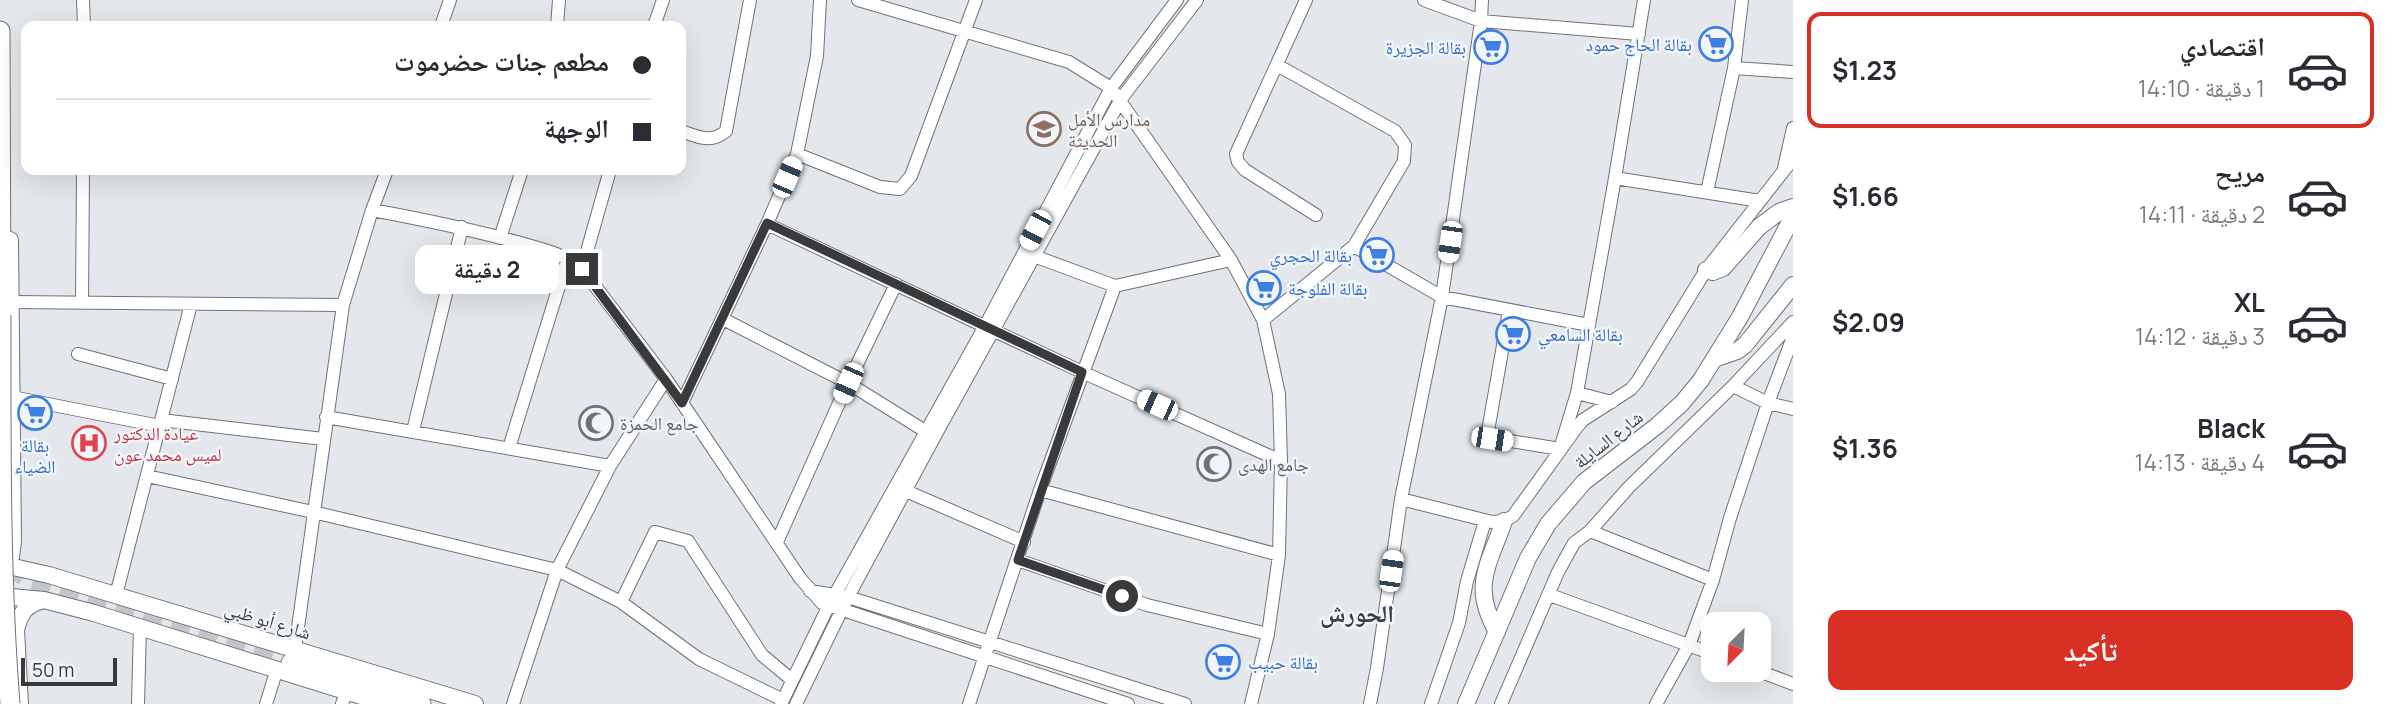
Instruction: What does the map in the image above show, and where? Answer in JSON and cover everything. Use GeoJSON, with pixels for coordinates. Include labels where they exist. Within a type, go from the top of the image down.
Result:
{"type":"FeatureCollection","features":[{"type":"Feature","properties":{"kind":"main road"},"geometry":{"type":"LineString","coordinates":[[0,31],[6,309],[13,466],[13,541],[3,569]]}},
{"type":"Feature","properties":{"kind":"main road"},"geometry":{"type":"LineString","coordinates":[[1706,270],[1719,271],[1759,227],[1779,212],[1793,207]]}},
{"type":"Feature","properties":{"kind":"main road","name":"شارع السايلة"},"geometry":{"type":"LineString","coordinates":[[1466,704],[1528,558],[1559,509],[1597,470],[1630,447],[1682,403],[1717,358],[1793,216]]}},
{"type":"Feature","properties":{"kind":"main road"},"geometry":{"type":"LineString","coordinates":[[1717,358],[1745,345],[1793,285]]}},
{"type":"Feature","properties":{"kind":"main road"},"geometry":{"type":"LineString","coordinates":[[6,309],[1,541],[5,654],[10,704]]}},
{"type":"Feature","properties":{"kind":"main road"},"geometry":{"type":"LineString","coordinates":[[0,480],[9,475],[13,466]]}},
{"type":"Feature","properties":{"kind":"main road"},"geometry":{"type":"LineString","coordinates":[[1497,632],[1484,604],[1483,585],[1504,521]]}},
{"type":"Feature","properties":{"kind":"main road"},"geometry":{"type":"LineString","coordinates":[[13,541],[29,560],[49,575]]}},
{"type":"Feature","properties":{"kind":"main road","name":"شارع أبو ظبي"},"geometry":{"type":"LineString","coordinates":[[3,569],[32,569],[116,595],[288,660],[345,697],[387,704]]}},
{"type":"Feature","properties":{"kind":"main road"},"geometry":{"type":"LineString","coordinates":[[0,586],[32,569]]}},
{"type":"Feature","properties":{"kind":"main road"},"geometry":{"type":"LineString","coordinates":[[94,613],[87,600],[91,593],[99,590]]}},
{"type":"Feature","properties":{"kind":"main road","name":"شارع أبو ظبي"},"geometry":{"type":"LineString","coordinates":[[0,596],[44,600],[140,627],[475,704]]}},
{"type":"Feature","properties":{"kind":"main road"},"geometry":{"type":"LineString","coordinates":[[5,654],[15,645],[19,618],[25,608],[44,600]]}},
{"type":"Feature","properties":{"kind":"main road"},"geometry":{"type":"LineString","coordinates":[[5,654],[20,704]]}},
{"type":"Feature","properties":{"kind":"main road"},"geometry":{"type":"LineString","coordinates":[[288,660],[421,704]]}},
{"type":"Feature","properties":{"kind":"street"},"geometry":{"type":"LineString","coordinates":[[83,0],[84,21]]}},
{"type":"Feature","properties":{"kind":"street"},"geometry":{"type":"LineString","coordinates":[[443,21],[450,0]]}},
{"type":"Feature","properties":{"kind":"street"},"geometry":{"type":"LineString","coordinates":[[557,21],[559,0]]}},
{"type":"Feature","properties":{"kind":"street"},"geometry":{"type":"LineString","coordinates":[[656,21],[663,0]]}},
{"type":"Feature","properties":{"kind":"street"},"geometry":{"type":"LineString","coordinates":[[686,133],[707,140],[718,138],[726,131],[750,0]]}},
{"type":"Feature","properties":{"kind":"street"},"geometry":{"type":"LineString","coordinates":[[682,403],[797,154],[817,56],[820,0]]}},
{"type":"Feature","properties":{"kind":"street"},"geometry":{"type":"LineString","coordinates":[[858,0],[1069,62],[1111,88],[1231,260],[1263,320],[1279,394],[1282,461],[1279,555],[1268,634],[1251,704]]}},
{"type":"Feature","properties":{"kind":"street"},"geometry":{"type":"LineString","coordinates":[[797,154],[880,187],[900,189],[911,176],[976,0]]}},
{"type":"Feature","properties":{"kind":"street"},"geometry":{"type":"LineString","coordinates":[[147,476],[557,570],[621,602],[699,659],[782,702],[828,607],[842,596],[906,491],[1111,88],[1177,0]]}},
{"type":"Feature","properties":{"kind":"street"},"geometry":{"type":"LineString","coordinates":[[796,704],[842,611],[842,596],[925,431],[1034,256],[1121,99],[1197,0]]}},
{"type":"Feature","properties":{"kind":"street"},"geometry":{"type":"LineString","coordinates":[[1306,0],[1236,154],[1238,162],[1245,170],[1316,215]]}},
{"type":"Feature","properties":{"kind":"street"},"geometry":{"type":"LineString","coordinates":[[1424,0],[1482,21],[1639,34]]}},
{"type":"Feature","properties":{"kind":"street"},"geometry":{"type":"LineString","coordinates":[[1370,704],[1401,499],[1442,297],[1482,21],[1482,0]]}},
{"type":"Feature","properties":{"kind":"street"},"geometry":{"type":"LineString","coordinates":[[1560,449],[1577,393],[1644,0]]}},
{"type":"Feature","properties":{"kind":"street"},"geometry":{"type":"LineString","coordinates":[[1707,192],[1734,68],[1742,0]]}},
{"type":"Feature","properties":{"kind":"street"},"geometry":{"type":"LineString","coordinates":[[1263,320],[1354,246],[1404,161],[1405,145],[1395,131],[1278,65]]}},
{"type":"Feature","properties":{"kind":"street"},"geometry":{"type":"LineString","coordinates":[[1734,68],[1793,72]]}},
{"type":"Feature","properties":{"kind":"street"},"geometry":{"type":"LineString","coordinates":[[1783,172],[1793,128]]}},
{"type":"Feature","properties":{"kind":"street"},"geometry":{"type":"LineString","coordinates":[[1401,499],[1485,521],[1504,521],[1513,516],[1583,420],[1631,389],[1706,270],[1793,159]]}},
{"type":"Feature","properties":{"kind":"street"},"geometry":{"type":"LineString","coordinates":[[82,302],[83,175]]}},
{"type":"Feature","properties":{"kind":"street"},"geometry":{"type":"LineString","coordinates":[[266,704],[288,660],[343,305],[385,175]]}},
{"type":"Feature","properties":{"kind":"street"},"geometry":{"type":"LineString","coordinates":[[500,238],[520,175]]}},
{"type":"Feature","properties":{"kind":"street"},"geometry":{"type":"LineString","coordinates":[[582,269],[609,175]]}},
{"type":"Feature","properties":{"kind":"street"},"geometry":{"type":"LineString","coordinates":[[1615,178],[1760,201]]}},
{"type":"Feature","properties":{"kind":"street"},"geometry":{"type":"LineString","coordinates":[[372,210],[462,227],[568,257],[582,269],[666,379],[810,591],[828,607],[1128,704]]}},
{"type":"Feature","properties":{"kind":"street"},"geometry":{"type":"LineString","coordinates":[[767,223],[1082,372],[1282,461]]}},
{"type":"Feature","properties":{"kind":"street"},"geometry":{"type":"LineString","coordinates":[[413,431],[462,227]]}},
{"type":"Feature","properties":{"kind":"street"},"geometry":{"type":"LineString","coordinates":[[1354,246],[1442,297],[1589,325]]}},
{"type":"Feature","properties":{"kind":"street"},"geometry":{"type":"LineString","coordinates":[[1034,256],[1115,286],[1231,260]]}},
{"type":"Feature","properties":{"kind":"street"},"geometry":{"type":"LineString","coordinates":[[509,448],[568,257]]}},
{"type":"Feature","properties":{"kind":"street"},"geometry":{"type":"LineString","coordinates":[[777,542],[848,383],[896,284]]}},
{"type":"Feature","properties":{"kind":"street"},"geometry":{"type":"LineString","coordinates":[[969,704],[1040,490],[1115,286]]}},
{"type":"Feature","properties":{"kind":"street"},"geometry":{"type":"LineString","coordinates":[[6,309],[82,302],[343,305]]}},
{"type":"Feature","properties":{"kind":"street"},"geometry":{"type":"LineString","coordinates":[[116,595],[191,304]]}},
{"type":"Feature","properties":{"kind":"street"},"geometry":{"type":"LineString","coordinates":[[1509,311],[1488,431],[1492,439],[1560,449]]}},
{"type":"Feature","properties":{"kind":"street"},"geometry":{"type":"LineString","coordinates":[[723,319],[848,383],[925,431]]}},
{"type":"Feature","properties":{"kind":"street"},"geometry":{"type":"LineString","coordinates":[[1501,704],[1574,543],[1590,531],[1629,487],[1733,386],[1793,322]]}},
{"type":"Feature","properties":{"kind":"street"},"geometry":{"type":"LineString","coordinates":[[1656,704],[1689,645],[1713,580],[1768,403],[1793,337]]}},
{"type":"Feature","properties":{"kind":"street"},"geometry":{"type":"LineString","coordinates":[[78,354],[172,379]]}},
{"type":"Feature","properties":{"kind":"street"},"geometry":{"type":"LineString","coordinates":[[513,704],[557,570],[610,466],[666,379]]}},
{"type":"Feature","properties":{"kind":"street"},"geometry":{"type":"LineString","coordinates":[[1733,386],[1768,403],[1793,409]]}},
{"type":"Feature","properties":{"kind":"street"},"geometry":{"type":"LineString","coordinates":[[1577,393],[1612,402]]}},
{"type":"Feature","properties":{"kind":"street"},"geometry":{"type":"LineString","coordinates":[[12,397],[160,423],[323,439]]}},
{"type":"Feature","properties":{"kind":"street"},"geometry":{"type":"LineString","coordinates":[[326,417],[610,466]]}},
{"type":"Feature","properties":{"kind":"street"},"geometry":{"type":"LineString","coordinates":[[1040,490],[1279,555]]}},
{"type":"Feature","properties":{"kind":"street"},"geometry":{"type":"LineString","coordinates":[[906,491],[1024,542]]}},
{"type":"Feature","properties":{"kind":"street"},"geometry":{"type":"LineString","coordinates":[[1431,704],[1459,623],[1469,572],[1485,521]]}},
{"type":"Feature","properties":{"kind":"street"},"geometry":{"type":"LineString","coordinates":[[1590,531],[1713,580]]}},
{"type":"Feature","properties":{"kind":"street"},"geometry":{"type":"LineString","coordinates":[[621,602],[655,532],[688,541],[762,655],[792,680]]}},
{"type":"Feature","properties":{"kind":"street"},"geometry":{"type":"LineString","coordinates":[[1018,560],[1147,605],[1268,634]]}},
{"type":"Feature","properties":{"kind":"street"},"geometry":{"type":"LineString","coordinates":[[810,591],[842,596],[1185,704]]}},
{"type":"Feature","properties":{"kind":"street"},"geometry":{"type":"LineString","coordinates":[[1550,594],[1701,650]]}},
{"type":"Feature","properties":{"kind":"street"},"geometry":{"type":"LineString","coordinates":[[138,704],[140,627]]}},
{"type":"Feature","properties":{"kind":"street"},"geometry":{"type":"LineString","coordinates":[[1771,676],[1793,684]]}},
{"type":"Feature","properties":{"kind":"tunnel"},"geometry":{"type":"LineString","coordinates":[[8,566],[27,578],[291,663]]}},
{"type":"Feature","properties":{"kind":"place","name":"بقالة الحاج حمود"},"geometry":{"type":"Point","coordinates":[1716,44]}},
{"type":"Feature","properties":{"kind":"place","name":"بقالة الجزيرة"},"geometry":{"type":"Point","coordinates":[1491,47]}},
{"type":"Feature","properties":{"kind":"place","name":"مدارس الأمل الحديثة"},"geometry":{"type":"Point","coordinates":[1044,129]}},
{"type":"Feature","properties":{"kind":"place","name":"بقالة الحجري"},"geometry":{"type":"Point","coordinates":[1377,255]}},
{"type":"Feature","properties":{"kind":"place","name":"بقالة الفلوجة"},"geometry":{"type":"Point","coordinates":[1264,288]}},
{"type":"Feature","properties":{"kind":"place","name":"بقالة السامعي"},"geometry":{"type":"Point","coordinates":[1513,334]}},
{"type":"Feature","properties":{"kind":"place","name":"بقالة الضياء"},"geometry":{"type":"Point","coordinates":[35,413]}},
{"type":"Feature","properties":{"kind":"place","name":"جامع الحمزة"},"geometry":{"type":"Point","coordinates":[596,423]}},
{"type":"Feature","properties":{"kind":"place","name":"عيادة الدكتور لميس محمد عون"},"geometry":{"type":"Point","coordinates":[89,443]}},
{"type":"Feature","properties":{"kind":"place","name":"جامع الهدى"},"geometry":{"type":"Point","coordinates":[1214,464]}},
{"type":"Feature","properties":{"kind":"place","name":"بقالة حبيب"},"geometry":{"type":"Point","coordinates":[1223,662]}},
{"type":"Feature","properties":{"kind":"district","name":"الحورش"},"geometry":{"type":"Point","coordinates":[1357,612]}},
{"type":"Feature","properties":{"kind":"route"},"geometry":{"type":"LineString","coordinates":[[582,269],[682,403],[767,223],[1082,372],[1018,560],[1122,596]]}}]}
